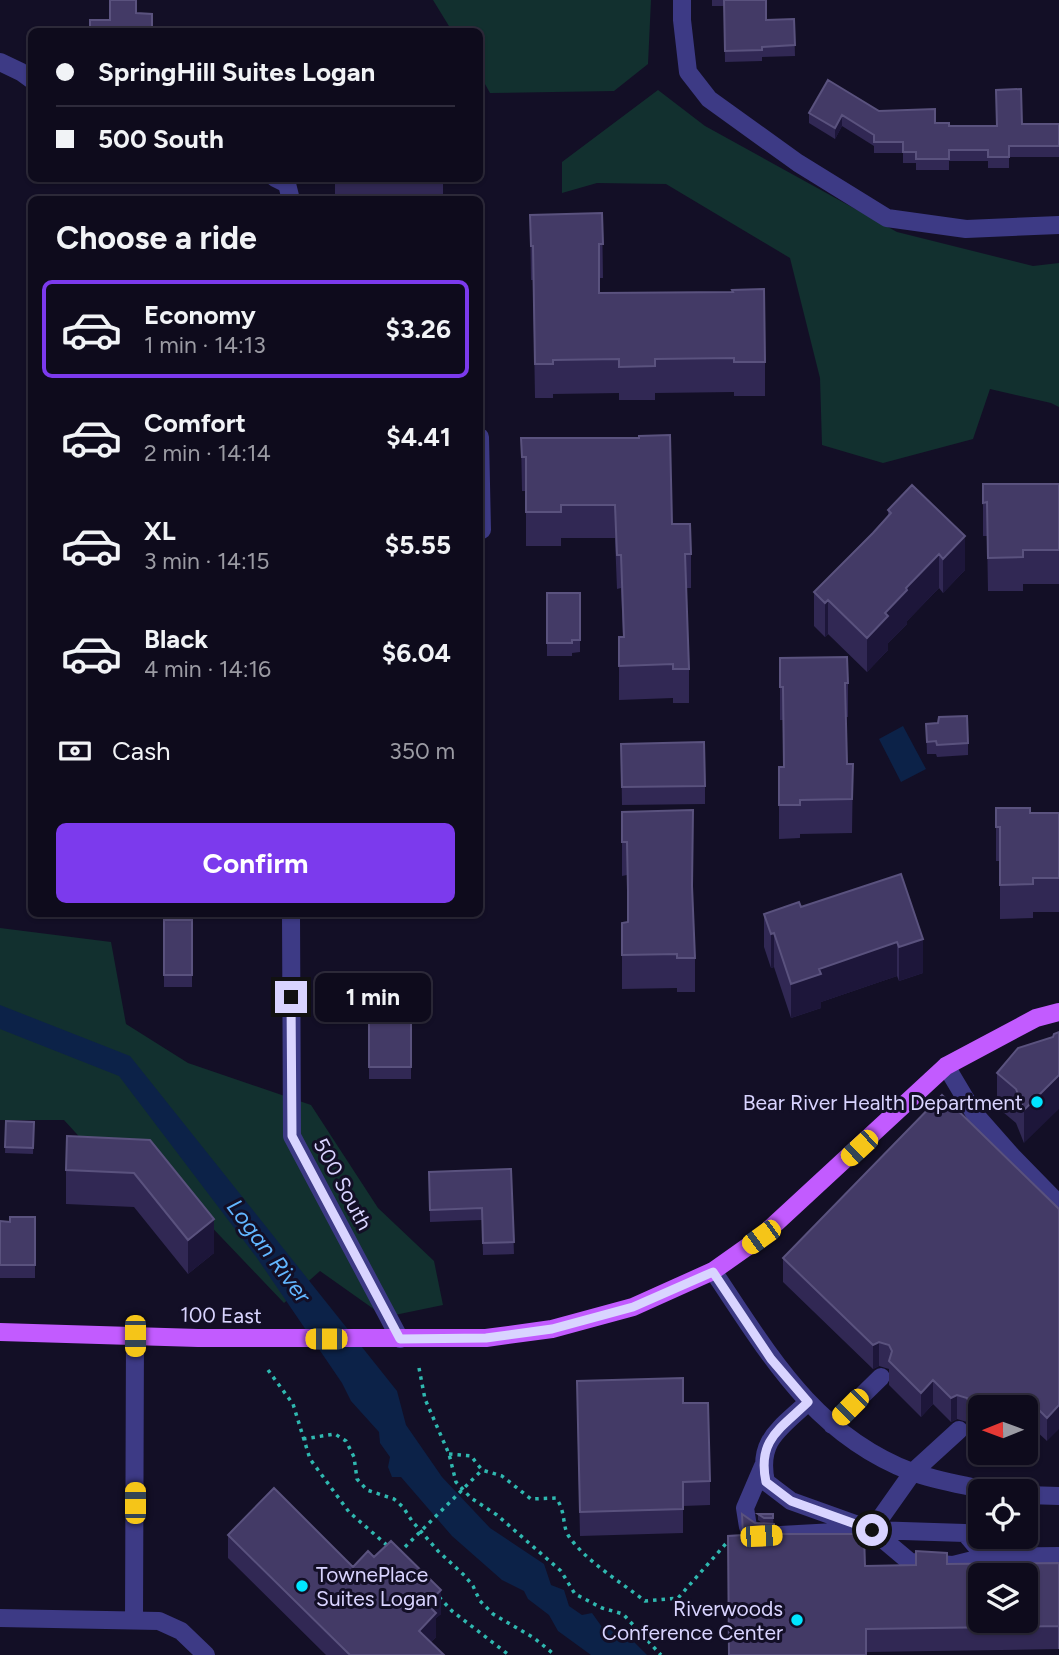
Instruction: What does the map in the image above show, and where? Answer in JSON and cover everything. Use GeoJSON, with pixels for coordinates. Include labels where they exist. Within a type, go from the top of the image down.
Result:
{"type":"FeatureCollection","features":[{"type":"Feature","properties":{"kind":"main road","name":"100 East"},"geometry":{"type":"LineString","coordinates":[[0,1332],[276,1339],[486,1338],[552,1329],[633,1307],[713,1272],[761,1237],[946,1066],[1036,1018],[1059,1012]]}},
{"type":"Feature","properties":{"kind":"street"},"geometry":{"type":"LineString","coordinates":[[682,0],[688,72],[709,99],[798,163],[887,218],[966,229],[1059,225]]}},
{"type":"Feature","properties":{"kind":"street"},"geometry":{"type":"LineString","coordinates":[[0,62],[28,77]]}},
{"type":"Feature","properties":{"kind":"street","name":"500 South"},"geometry":{"type":"LineString","coordinates":[[291,917],[292,1136],[400,1339]]}},
{"type":"Feature","properties":{"kind":"street"},"geometry":{"type":"LineString","coordinates":[[946,1066],[974,1113],[1059,1203]]}},
{"type":"Feature","properties":{"kind":"street"},"geometry":{"type":"LineString","coordinates":[[713,1272],[771,1359],[832,1425],[872,1452],[913,1472],[968,1486]]}},
{"type":"Feature","properties":{"kind":"street"},"geometry":{"type":"LineString","coordinates":[[134,1620],[135,1336]]}},
{"type":"Feature","properties":{"kind":"street"},"geometry":{"type":"LineString","coordinates":[[832,1425],[881,1377]]}},
{"type":"Feature","properties":{"kind":"street"},"geometry":{"type":"LineString","coordinates":[[808,1402],[767,1444],[763,1466],[745,1508],[748,1527],[761,1536],[872,1530],[965,1533],[985,1557]]}},
{"type":"Feature","properties":{"kind":"street"},"geometry":{"type":"LineString","coordinates":[[872,1530],[913,1472],[959,1430]]}},
{"type":"Feature","properties":{"kind":"street"},"geometry":{"type":"LineString","coordinates":[[763,1466],[766,1482],[791,1501],[872,1530],[910,1562],[953,1565],[985,1557],[1059,1556]]}},
{"type":"Feature","properties":{"kind":"street"},"geometry":{"type":"LineString","coordinates":[[1038,1495],[1059,1496]]}},
{"type":"Feature","properties":{"kind":"street"},"geometry":{"type":"LineString","coordinates":[[0,1618],[159,1621],[181,1630],[206,1655]]}},
{"type":"Feature","properties":{"kind":"path"},"geometry":{"type":"LineString","coordinates":[[419,1368],[425,1399],[449,1454],[456,1482],[561,1571],[575,1594],[602,1608],[622,1614],[661,1655]]}},
{"type":"Feature","properties":{"kind":"path"},"geometry":{"type":"LineString","coordinates":[[268,1370],[293,1404],[310,1460],[349,1512],[398,1554],[482,1470]]}},
{"type":"Feature","properties":{"kind":"path"},"geometry":{"type":"LineString","coordinates":[[303,1439],[335,1434],[346,1441],[355,1457],[357,1479],[367,1490],[394,1499],[403,1507],[411,1521],[473,1586],[480,1601],[494,1614],[534,1638],[555,1655]]}},
{"type":"Feature","properties":{"kind":"path"},"geometry":{"type":"LineString","coordinates":[[449,1454],[471,1456],[482,1470],[502,1476],[531,1499],[556,1498],[563,1507],[567,1534],[585,1554],[645,1601],[678,1598],[734,1534]]}},
{"type":"Feature","properties":{"kind":"path"},"geometry":{"type":"LineString","coordinates":[[434,1592],[452,1611],[509,1655]]}},
{"type":"Feature","properties":{"kind":"green space"},"geometry":{"type":"Polygon","coordinates":[[[433,0],[651,0],[648,64],[614,91],[490,93],[483,80],[483,28],[450,28],[433,0]]]}},
{"type":"Feature","properties":{"kind":"green space"},"geometry":{"type":"Polygon","coordinates":[[[658,90],[705,126],[897,232],[1033,266],[1059,263],[1059,407],[990,389],[973,439],[883,463],[822,445],[820,378],[790,258],[666,184],[597,183],[562,193],[562,162],[658,90]]]}},
{"type":"Feature","properties":{"kind":"green space"},"geometry":{"type":"Polygon","coordinates":[[[0,928],[111,942],[126,1024],[188,1063],[311,1105],[378,1208],[434,1261],[443,1305],[385,1317],[320,1271],[284,1303],[202,1217],[118,1179],[64,1120],[0,1120],[0,928]]]}},
{"type":"Feature","properties":{"kind":"water"},"geometry":{"type":"Polygon","coordinates":[[[903,726],[926,769],[901,782],[879,739],[903,726]]]}},
{"type":"Feature","properties":{"kind":"water","name":"Logan River"},"geometry":{"type":"Polygon","coordinates":[[[0,1005],[130,1056],[397,1391],[406,1425],[442,1477],[490,1528],[544,1564],[551,1585],[564,1590],[569,1606],[582,1615],[592,1613],[602,1627],[628,1636],[647,1655],[591,1655],[558,1631],[549,1615],[528,1599],[524,1591],[502,1580],[452,1536],[401,1477],[392,1477],[388,1467],[390,1457],[380,1443],[379,1432],[351,1401],[342,1383],[257,1258],[119,1076],[0,1029],[0,1005]]]}},
{"type":"Feature","properties":{"kind":"building"},"geometry":{"type":"Polygon","coordinates":[[[110,0],[136,0],[136,13],[152,14],[152,28],[90,28],[90,20],[110,20],[110,0]]]}},
{"type":"Feature","properties":{"kind":"building"},"geometry":{"type":"Polygon","coordinates":[[[724,0],[766,0],[766,20],[794,19],[795,45],[762,47],[762,50],[725,51],[724,0]]]}},
{"type":"Feature","properties":{"kind":"building"},"geometry":{"type":"Polygon","coordinates":[[[828,80],[879,111],[935,109],[935,123],[949,123],[949,126],[997,126],[996,90],[1021,89],[1022,124],[1059,124],[1059,146],[1009,146],[1009,157],[988,157],[988,150],[949,150],[949,159],[916,159],[916,152],[903,152],[903,142],[874,142],[874,135],[842,115],[835,128],[809,113],[828,80]]]}},
{"type":"Feature","properties":{"kind":"building"},"geometry":{"type":"Polygon","coordinates":[[[602,213],[603,244],[599,244],[599,293],[733,292],[732,290],[764,289],[765,362],[734,362],[734,358],[655,359],[655,366],[619,367],[619,359],[553,360],[553,364],[535,364],[530,215],[602,213]]]}},
{"type":"Feature","properties":{"kind":"building"},"geometry":{"type":"Polygon","coordinates":[[[670,435],[672,524],[690,524],[691,554],[685,554],[689,669],[673,669],[673,664],[619,666],[619,637],[624,637],[621,555],[617,555],[615,505],[561,505],[561,512],[526,512],[526,457],[522,457],[521,438],[639,438],[670,435]]]}},
{"type":"Feature","properties":{"kind":"building"},"geometry":{"type":"Polygon","coordinates":[[[983,484],[1059,484],[1059,550],[1023,550],[1023,557],[988,558],[987,502],[983,503],[983,484]]]}},
{"type":"Feature","properties":{"kind":"building"},"geometry":{"type":"Polygon","coordinates":[[[912,485],[965,536],[943,559],[939,554],[906,588],[885,613],[888,616],[867,638],[828,600],[825,603],[814,592],[873,533],[891,513],[888,510],[912,485]]]}},
{"type":"Feature","properties":{"kind":"building"},"geometry":{"type":"Polygon","coordinates":[[[547,593],[580,593],[580,640],[572,640],[572,643],[547,643],[547,593]]]}},
{"type":"Feature","properties":{"kind":"building"},"geometry":{"type":"Polygon","coordinates":[[[847,657],[847,764],[853,764],[852,799],[800,800],[800,805],[779,805],[779,767],[784,767],[780,658],[847,657]]]}},
{"type":"Feature","properties":{"kind":"building"},"geometry":{"type":"Polygon","coordinates":[[[967,716],[968,743],[937,745],[936,741],[927,742],[926,724],[938,723],[939,717],[967,716]]]}},
{"type":"Feature","properties":{"kind":"building"},"geometry":{"type":"Polygon","coordinates":[[[704,742],[705,786],[622,787],[621,744],[704,742]]]}},
{"type":"Feature","properties":{"kind":"building"},"geometry":{"type":"Polygon","coordinates":[[[996,808],[1030,808],[1030,813],[1059,813],[1059,878],[1033,878],[1033,884],[1000,885],[1000,827],[996,827],[996,808]]]}},
{"type":"Feature","properties":{"kind":"building"},"geometry":{"type":"Polygon","coordinates":[[[693,810],[695,958],[677,958],[677,954],[622,955],[622,923],[628,922],[628,891],[627,842],[622,842],[622,812],[693,810]]]}},
{"type":"Feature","properties":{"kind":"building"},"geometry":{"type":"Polygon","coordinates":[[[901,874],[923,939],[899,947],[897,942],[819,969],[821,974],[791,984],[774,933],[771,934],[764,914],[799,902],[801,907],[901,874]]]}},
{"type":"Feature","properties":{"kind":"building"},"geometry":{"type":"Polygon","coordinates":[[[164,920],[192,920],[192,975],[164,975],[164,920]]]}},
{"type":"Feature","properties":{"kind":"building"},"geometry":{"type":"Polygon","coordinates":[[[369,997],[411,997],[411,1067],[369,1067],[369,997]]]}},
{"type":"Feature","properties":{"kind":"building"},"geometry":{"type":"Polygon","coordinates":[[[1059,1032],[1059,1075],[1024,1110],[1016,1089],[997,1073],[1018,1048],[1053,1037],[1059,1032]]]}},
{"type":"Feature","properties":{"kind":"building"},"geometry":{"type":"Polygon","coordinates":[[[942,1095],[1059,1209],[1059,1405],[1047,1418],[1038,1409],[1038,1395],[968,1395],[968,1400],[957,1395],[951,1398],[933,1380],[921,1393],[889,1361],[892,1351],[889,1345],[879,1342],[873,1345],[783,1258],[942,1095]]]}},
{"type":"Feature","properties":{"kind":"building"},"geometry":{"type":"Polygon","coordinates":[[[6,1121],[34,1122],[33,1148],[5,1147],[6,1121]]]}},
{"type":"Feature","properties":{"kind":"building"},"geometry":{"type":"Polygon","coordinates":[[[67,1136],[150,1140],[214,1219],[188,1240],[134,1173],[66,1170],[67,1136]]]}},
{"type":"Feature","properties":{"kind":"building"},"geometry":{"type":"Polygon","coordinates":[[[511,1169],[514,1242],[483,1243],[482,1208],[430,1210],[429,1172],[511,1169]]]}},
{"type":"Feature","properties":{"kind":"building"},"geometry":{"type":"Polygon","coordinates":[[[10,1217],[35,1217],[35,1265],[0,1265],[0,1221],[10,1222],[10,1217]]]}},
{"type":"Feature","properties":{"kind":"building"},"geometry":{"type":"Polygon","coordinates":[[[683,1378],[683,1403],[708,1403],[710,1481],[683,1482],[683,1509],[580,1512],[577,1381],[683,1378]]]}},
{"type":"Feature","properties":{"kind":"building","name":"TownePlace Suites Logan"},"geometry":{"type":"Polygon","coordinates":[[[274,1488],[353,1567],[368,1551],[374,1557],[391,1541],[441,1590],[427,1604],[436,1613],[419,1631],[444,1655],[350,1655],[228,1535],[274,1488]]]}},
{"type":"Feature","properties":{"kind":"building"},"geometry":{"type":"Polygon","coordinates":[[[742,1514],[755,1523],[774,1524],[774,1534],[864,1534],[865,1566],[916,1565],[916,1551],[947,1553],[947,1564],[968,1564],[968,1627],[866,1629],[866,1655],[729,1655],[728,1536],[743,1535],[742,1514]]]}},
{"type":"Feature","properties":{"kind":"building"},"geometry":{"type":"Polygon","coordinates":[[[758,1514],[773,1514],[773,1518],[764,1518],[758,1514]]]}},
{"type":"Feature","properties":{"kind":"building"},"geometry":{"type":"Polygon","coordinates":[[[1038,1563],[1059,1563],[1059,1626],[1038,1626],[1038,1563]]]}},
{"type":"Feature","properties":{"kind":"place","name":"Bear River Health Department"},"geometry":{"type":"Point","coordinates":[1037,1102]}},
{"type":"Feature","properties":{"kind":"place","name":"TownePlace Suites Logan"},"geometry":{"type":"Point","coordinates":[302,1586]}},
{"type":"Feature","properties":{"kind":"place","name":"Riverwoods Conference Center"},"geometry":{"type":"Point","coordinates":[797,1620]}},
{"type":"Feature","properties":{"kind":"route"},"geometry":{"type":"LineString","coordinates":[[291,997],[292,1136],[400,1339],[486,1338],[552,1329],[633,1307],[713,1272],[771,1359],[808,1402],[767,1444],[763,1466],[766,1482],[791,1501],[872,1530]]}}]}
